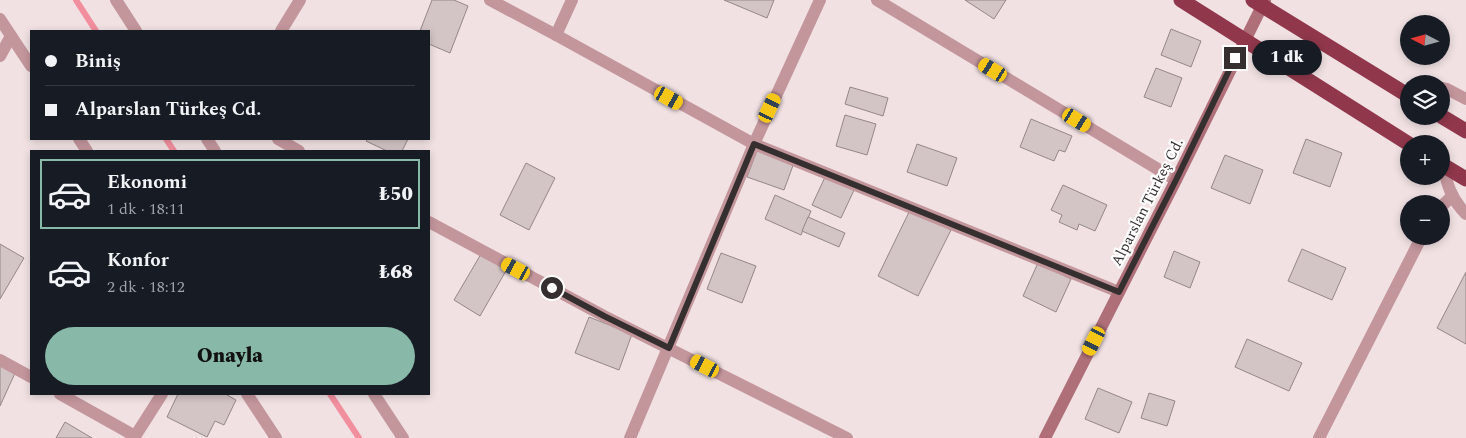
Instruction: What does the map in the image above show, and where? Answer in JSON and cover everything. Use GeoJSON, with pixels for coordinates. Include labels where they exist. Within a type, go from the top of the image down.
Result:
{"type":"FeatureCollection","features":[{"type":"Feature","properties":{"kind":"highway"},"geometry":{"type":"LineString","coordinates":[[1181,0],[1400,138]]}},
{"type":"Feature","properties":{"kind":"highway"},"geometry":{"type":"LineString","coordinates":[[1260,2],[1400,90]]}},
{"type":"Feature","properties":{"kind":"highway"},"geometry":{"type":"LineString","coordinates":[[1450,121],[1466,131]]}},
{"type":"Feature","properties":{"kind":"highway"},"geometry":{"type":"LineString","coordinates":[[1450,169],[1466,179]]}},
{"type":"Feature","properties":{"kind":"street"},"geometry":{"type":"LineString","coordinates":[[116,0],[135,30]]}},
{"type":"Feature","properties":{"kind":"street"},"geometry":{"type":"LineString","coordinates":[[282,30],[300,0]]}},
{"type":"Feature","properties":{"kind":"street"},"geometry":{"type":"LineString","coordinates":[[490,0],[754,144],[1119,292]]}},
{"type":"Feature","properties":{"kind":"street"},"geometry":{"type":"LineString","coordinates":[[556,35],[572,0]]}},
{"type":"Feature","properties":{"kind":"street"},"geometry":{"type":"LineString","coordinates":[[630,438],[754,144],[820,0]]}},
{"type":"Feature","properties":{"kind":"street"},"geometry":{"type":"LineString","coordinates":[[877,0],[1176,180]]}},
{"type":"Feature","properties":{"kind":"street","name":"Alparslan Türkeş Cd."},"geometry":{"type":"LineString","coordinates":[[1044,438],[1176,180],[1244,41],[1260,2]]}},
{"type":"Feature","properties":{"kind":"street"},"geometry":{"type":"LineString","coordinates":[[0,19],[30,64]]}},
{"type":"Feature","properties":{"kind":"street"},"geometry":{"type":"LineString","coordinates":[[0,56],[11,36]]}},
{"type":"Feature","properties":{"kind":"street"},"geometry":{"type":"LineString","coordinates":[[1450,91],[1466,99]]}},
{"type":"Feature","properties":{"kind":"street"},"geometry":{"type":"LineString","coordinates":[[280,140],[297,150]]}},
{"type":"Feature","properties":{"kind":"street"},"geometry":{"type":"LineString","coordinates":[[1448,185],[1452,196],[1466,214]]}},
{"type":"Feature","properties":{"kind":"street"},"geometry":{"type":"LineString","coordinates":[[430,223],[604,316],[847,438]]}},
{"type":"Feature","properties":{"kind":"street"},"geometry":{"type":"LineString","coordinates":[[1319,438],[1417,245]]}},
{"type":"Feature","properties":{"kind":"street"},"geometry":{"type":"LineString","coordinates":[[0,360],[30,376]]}},
{"type":"Feature","properties":{"kind":"street"},"geometry":{"type":"LineString","coordinates":[[62,395],[135,437],[161,395]]}},
{"type":"Feature","properties":{"kind":"street"},"geometry":{"type":"LineString","coordinates":[[248,395],[276,438]]}},
{"type":"Feature","properties":{"kind":"street"},"geometry":{"type":"LineString","coordinates":[[375,395],[403,438]]}},
{"type":"Feature","properties":{"kind":"building"},"geometry":{"type":"Polygon","coordinates":[[[432,0],[454,0],[468,6],[450,53],[430,44],[430,30],[420,30],[432,0]]]}},
{"type":"Feature","properties":{"kind":"building"},"geometry":{"type":"Polygon","coordinates":[[[724,0],[774,0],[767,18],[724,0]]]}},
{"type":"Feature","properties":{"kind":"building"},"geometry":{"type":"Polygon","coordinates":[[[965,0],[1006,0],[994,19],[965,0]]]}},
{"type":"Feature","properties":{"kind":"building"},"geometry":{"type":"Polygon","coordinates":[[[1171,29],[1201,41],[1191,67],[1161,55],[1171,29]]]}},
{"type":"Feature","properties":{"kind":"building"},"geometry":{"type":"Polygon","coordinates":[[[1156,68],[1182,78],[1171,107],[1144,97],[1156,68]]]}},
{"type":"Feature","properties":{"kind":"building"},"geometry":{"type":"Polygon","coordinates":[[[850,87],[888,98],[883,116],[845,104],[850,87]]]}},
{"type":"Feature","properties":{"kind":"building"},"geometry":{"type":"Polygon","coordinates":[[[845,115],[876,124],[867,155],[836,146],[845,115]]]}},
{"type":"Feature","properties":{"kind":"building"},"geometry":{"type":"Polygon","coordinates":[[[1031,119],[1072,136],[1065,152],[1059,150],[1054,161],[1020,147],[1031,119]]]}},
{"type":"Feature","properties":{"kind":"building"},"geometry":{"type":"Polygon","coordinates":[[[1306,139],[1342,153],[1330,187],[1293,173],[1306,139]]]}},
{"type":"Feature","properties":{"kind":"building"},"geometry":{"type":"Polygon","coordinates":[[[408,140],[402,150],[385,150],[366,141],[408,140]]]}},
{"type":"Feature","properties":{"kind":"building"},"geometry":{"type":"Polygon","coordinates":[[[917,144],[957,158],[947,186],[907,172],[917,144]]]}},
{"type":"Feature","properties":{"kind":"building"},"geometry":{"type":"Polygon","coordinates":[[[758,148],[795,160],[784,190],[747,177],[758,148]]]}},
{"type":"Feature","properties":{"kind":"building"},"geometry":{"type":"Polygon","coordinates":[[[1225,155],[1263,170],[1250,204],[1211,188],[1225,155]]]}},
{"type":"Feature","properties":{"kind":"building"},"geometry":{"type":"Polygon","coordinates":[[[526,163],[555,178],[529,230],[500,215],[526,163]]]}},
{"type":"Feature","properties":{"kind":"building"},"geometry":{"type":"Polygon","coordinates":[[[826,175],[855,188],[841,218],[812,205],[826,175]]]}},
{"type":"Feature","properties":{"kind":"building"},"geometry":{"type":"Polygon","coordinates":[[[1063,185],[1107,205],[1095,231],[1079,224],[1077,230],[1059,222],[1062,215],[1051,210],[1063,185]]]}},
{"type":"Feature","properties":{"kind":"building"},"geometry":{"type":"Polygon","coordinates":[[[775,195],[811,211],[801,235],[765,219],[775,195]]]}},
{"type":"Feature","properties":{"kind":"building"},"geometry":{"type":"Polygon","coordinates":[[[910,210],[951,230],[918,296],[878,276],[910,210]]]}},
{"type":"Feature","properties":{"kind":"building"},"geometry":{"type":"Polygon","coordinates":[[[808,217],[845,233],[839,247],[802,231],[808,217]]]}},
{"type":"Feature","properties":{"kind":"building"},"geometry":{"type":"Polygon","coordinates":[[[0,244],[24,258],[0,299],[0,244]]]}},
{"type":"Feature","properties":{"kind":"building"},"geometry":{"type":"Polygon","coordinates":[[[1302,249],[1346,268],[1332,300],[1288,281],[1302,249]]]}},
{"type":"Feature","properties":{"kind":"building"},"geometry":{"type":"Polygon","coordinates":[[[1174,251],[1200,262],[1190,288],[1164,277],[1174,251]]]}},
{"type":"Feature","properties":{"kind":"building"},"geometry":{"type":"Polygon","coordinates":[[[721,253],[756,266],[742,303],[707,289],[721,253]]]}},
{"type":"Feature","properties":{"kind":"building"},"geometry":{"type":"Polygon","coordinates":[[[481,254],[507,269],[480,316],[454,300],[481,254]]]}},
{"type":"Feature","properties":{"kind":"building"},"geometry":{"type":"Polygon","coordinates":[[[1038,263],[1071,279],[1056,312],[1023,296],[1038,263]]]}},
{"type":"Feature","properties":{"kind":"building"},"geometry":{"type":"Polygon","coordinates":[[[1466,272],[1466,344],[1437,328],[1466,272]]]}},
{"type":"Feature","properties":{"kind":"building"},"geometry":{"type":"Polygon","coordinates":[[[589,317],[632,334],[619,370],[575,353],[589,317]]]}},
{"type":"Feature","properties":{"kind":"building"},"geometry":{"type":"Polygon","coordinates":[[[1247,339],[1302,363],[1289,391],[1235,367],[1247,339]]]}},
{"type":"Feature","properties":{"kind":"building"},"geometry":{"type":"Polygon","coordinates":[[[0,363],[16,371],[0,406],[0,363]]]}},
{"type":"Feature","properties":{"kind":"building"},"geometry":{"type":"Polygon","coordinates":[[[1098,388],[1132,402],[1119,433],[1085,419],[1098,388]]]}},
{"type":"Feature","properties":{"kind":"building"},"geometry":{"type":"Polygon","coordinates":[[[1149,393],[1175,401],[1167,426],[1141,418],[1149,393]]]}},
{"type":"Feature","properties":{"kind":"building"},"geometry":{"type":"Polygon","coordinates":[[[178,395],[227,395],[236,400],[224,425],[215,421],[207,437],[167,417],[178,395]]]}},
{"type":"Feature","properties":{"kind":"building"},"geometry":{"type":"Polygon","coordinates":[[[65,422],[92,438],[56,438],[65,422]]]}},
{"type":"Feature","properties":{"kind":"waterway"},"geometry":{"type":"LineString","coordinates":[[76,0],[95,30]]}},
{"type":"Feature","properties":{"kind":"waterway"},"geometry":{"type":"LineString","coordinates":[[167,140],[173,150]]}},
{"type":"Feature","properties":{"kind":"waterway"},"geometry":{"type":"LineString","coordinates":[[331,395],[359,438]]}},
{"type":"Feature","properties":{"kind":"route"},"geometry":{"type":"LineString","coordinates":[[552,288],[669,348],[754,144],[1119,292],[1235,58]]}}]}
